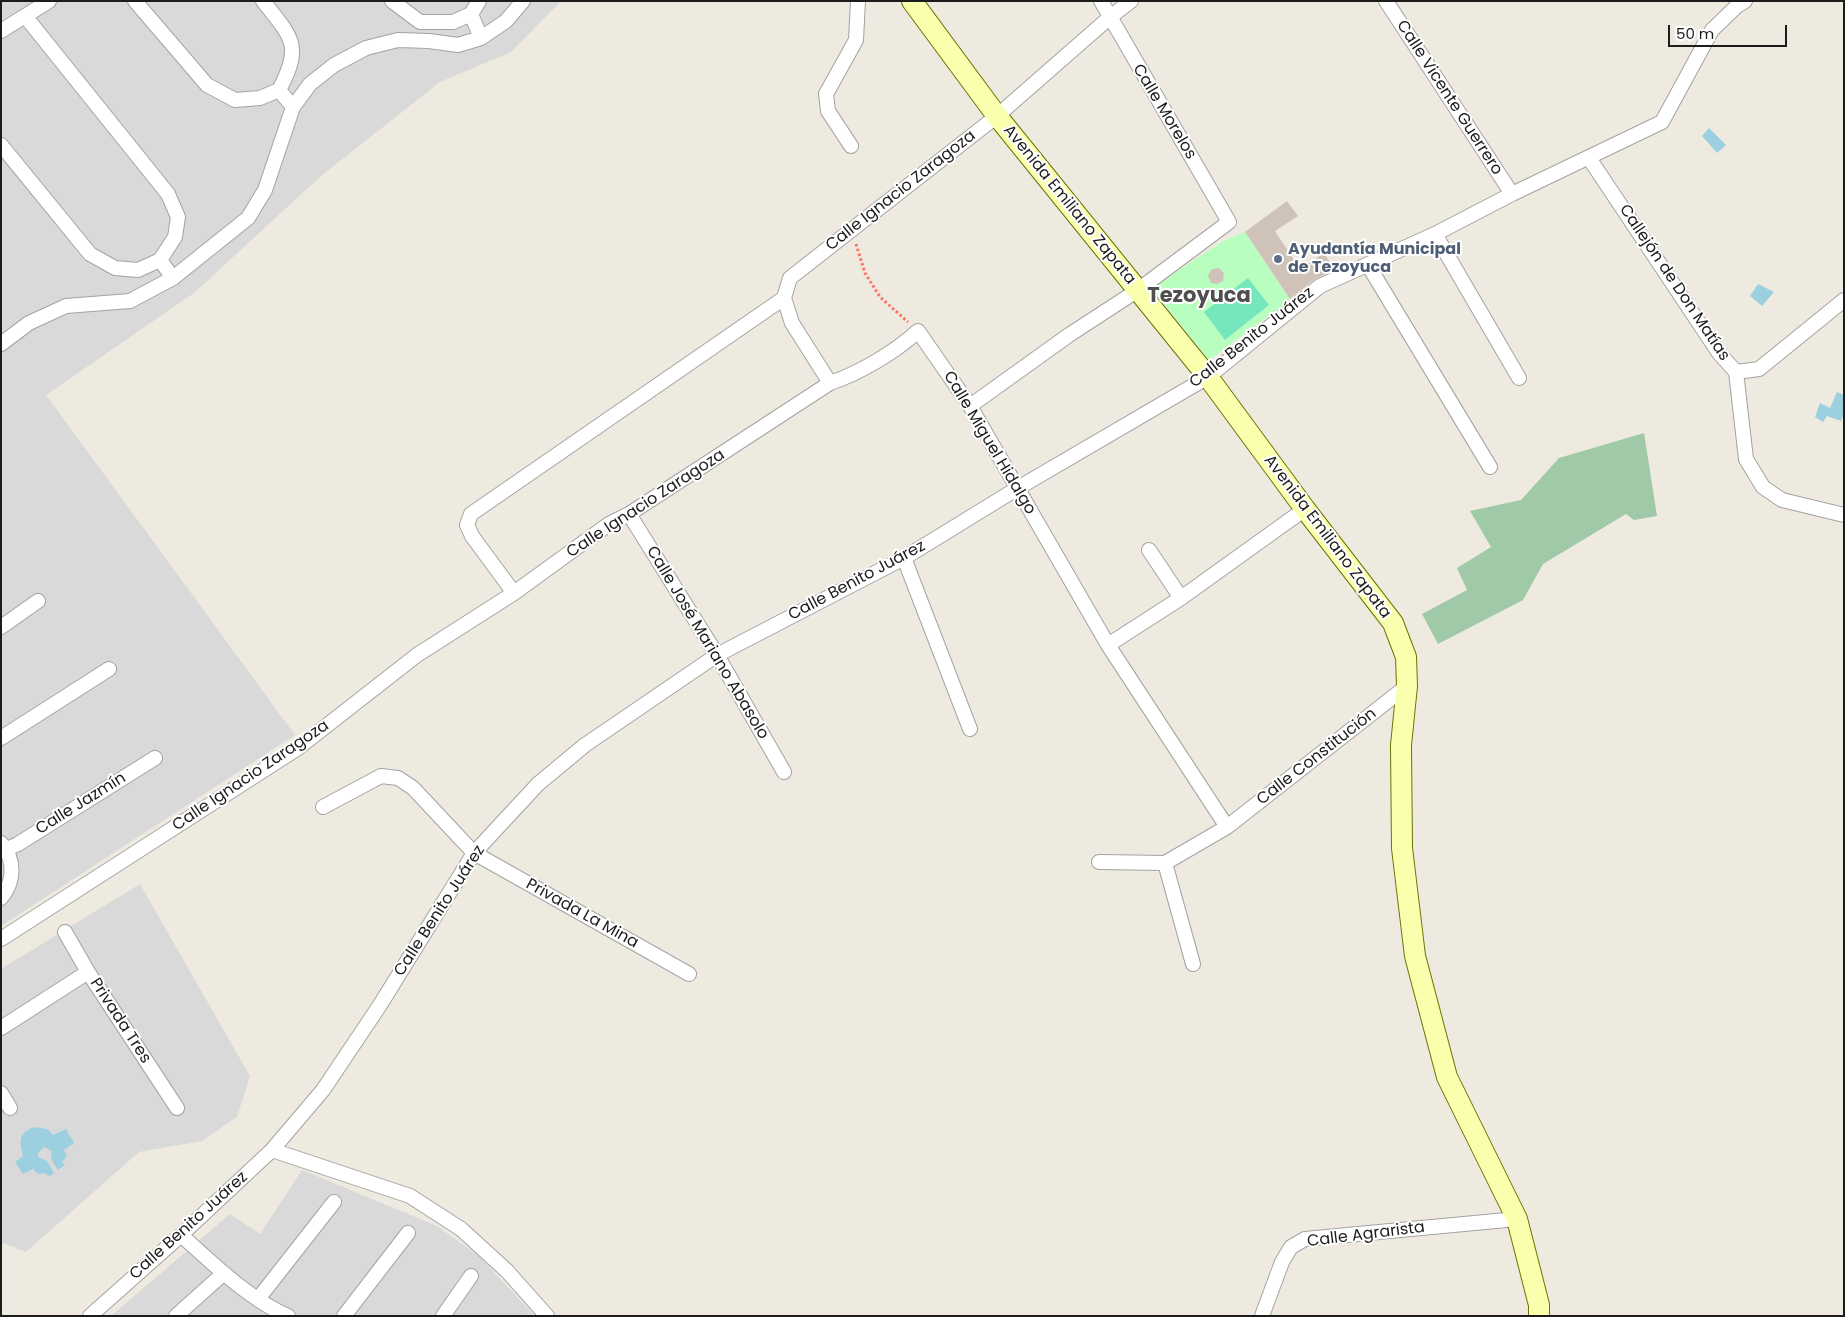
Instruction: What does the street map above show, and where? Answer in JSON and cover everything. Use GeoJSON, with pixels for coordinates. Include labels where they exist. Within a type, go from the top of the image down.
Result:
{"type":"FeatureCollection","features":[{"type":"Feature","properties":{"kind":"street"},"geometry":{"type":"LineString","coordinates":[[1,31],[49,1]]}},
{"type":"Feature","properties":{"kind":"street"},"geometry":{"type":"LineString","coordinates":[[135,1],[207,85],[234,100],[260,98],[279,90],[290,70],[292,53],[289,34],[263,1]]}},
{"type":"Feature","properties":{"kind":"street"},"geometry":{"type":"LineString","coordinates":[[392,1],[420,22],[453,22],[471,14],[479,1]]}},
{"type":"Feature","properties":{"kind":"street"},"geometry":{"type":"LineString","coordinates":[[1,344],[29,323],[66,306],[130,300],[173,278],[248,218],[265,190],[293,107],[310,84],[334,65],[366,48],[398,40],[458,44],[481,38],[506,21],[523,1]]}},
{"type":"Feature","properties":{"kind":"street"},"geometry":{"type":"LineString","coordinates":[[851,146],[828,111],[826,94],[856,40],[858,1]]}},
{"type":"Feature","properties":{"kind":"street","name":"Avenida Emiliano Zapata"},"geometry":{"type":"LineString","coordinates":[[912,1],[997,116],[1208,377],[1305,509],[1393,623],[1406,657],[1407,686],[1401,745],[1402,848],[1416,956],[1447,1076],[1517,1219],[1539,1305],[1539,1316]]}},
{"type":"Feature","properties":{"kind":"street","name":"Calle Morelos"},"geometry":{"type":"LineString","coordinates":[[1101,1],[1109,18],[1229,222],[1138,290]]}},
{"type":"Feature","properties":{"kind":"street","name":"Calle Ignacio Zaragoza"},"geometry":{"type":"LineString","coordinates":[[784,298],[790,278],[997,116],[1131,1]]}},
{"type":"Feature","properties":{"kind":"street","name":"Calle Vicente Guerrero"},"geometry":{"type":"LineString","coordinates":[[1386,1],[1512,194]]}},
{"type":"Feature","properties":{"kind":"street","name":"Calle Benito Juárez"},"geometry":{"type":"LineString","coordinates":[[90,1316],[272,1150],[323,1090],[380,1005],[474,854],[538,784],[585,744],[718,655],[904,558],[1018,488],[1208,377],[1320,286],[1435,234],[1512,194],[1662,122],[1712,30],[1737,6],[1745,1]]}},
{"type":"Feature","properties":{"kind":"street"},"geometry":{"type":"LineString","coordinates":[[471,14],[481,38]]}},
{"type":"Feature","properties":{"kind":"street"},"geometry":{"type":"LineString","coordinates":[[1,145],[90,254],[115,268],[138,270],[160,260],[175,238],[178,217],[168,194],[25,16]]}},
{"type":"Feature","properties":{"kind":"street"},"geometry":{"type":"LineString","coordinates":[[279,90],[293,107]]}},
{"type":"Feature","properties":{"kind":"street","name":"Callejón de Don Matías"},"geometry":{"type":"LineString","coordinates":[[1589,158],[1719,353],[1736,372],[1759,369],[1844,300]]}},
{"type":"Feature","properties":{"kind":"street"},"geometry":{"type":"LineString","coordinates":[[1435,234],[1519,378]]}},
{"type":"Feature","properties":{"kind":"street"},"geometry":{"type":"LineString","coordinates":[[160,260],[173,278]]}},
{"type":"Feature","properties":{"kind":"street"},"geometry":{"type":"LineString","coordinates":[[1368,265],[1490,466]]}},
{"type":"Feature","properties":{"kind":"street"},"geometry":{"type":"LineString","coordinates":[[970,406],[1069,335],[1138,290]]}},
{"type":"Feature","properties":{"kind":"street"},"geometry":{"type":"LineString","coordinates":[[514,593],[472,536],[467,525],[471,514],[784,298],[792,323],[830,383],[846,378],[904,344],[918,331]]}},
{"type":"Feature","properties":{"kind":"street","name":"Calle Miguel Hidalgo"},"geometry":{"type":"LineString","coordinates":[[918,331],[970,406],[1108,644],[1227,827]]}},
{"type":"Feature","properties":{"kind":"street"},"geometry":{"type":"LineString","coordinates":[[1736,372],[1746,459],[1763,487],[1782,500],[1844,515]]}},
{"type":"Feature","properties":{"kind":"street","name":"Calle Ignacio Zaragoza"},"geometry":{"type":"LineString","coordinates":[[1,940],[298,748],[417,655],[514,593],[609,524],[629,514],[830,383]]}},
{"type":"Feature","properties":{"kind":"street"},"geometry":{"type":"LineString","coordinates":[[1108,644],[1181,598],[1305,509]]}},
{"type":"Feature","properties":{"kind":"street","name":"Calle José Mariano Abasolo"},"geometry":{"type":"LineString","coordinates":[[629,514],[718,655],[784,772]]}},
{"type":"Feature","properties":{"kind":"street"},"geometry":{"type":"LineString","coordinates":[[1149,550],[1181,598]]}},
{"type":"Feature","properties":{"kind":"street"},"geometry":{"type":"LineString","coordinates":[[904,558],[970,729]]}},
{"type":"Feature","properties":{"kind":"street"},"geometry":{"type":"LineString","coordinates":[[1,627],[38,601]]}},
{"type":"Feature","properties":{"kind":"street"},"geometry":{"type":"LineString","coordinates":[[1,738],[109,669]]}},
{"type":"Feature","properties":{"kind":"street","name":"Calle Constitución"},"geometry":{"type":"LineString","coordinates":[[1165,863],[1227,827],[1407,686]]}},
{"type":"Feature","properties":{"kind":"street","name":"Calle Jazmín"},"geometry":{"type":"LineString","coordinates":[[4,846],[154,758]]}},
{"type":"Feature","properties":{"kind":"street","name":"Privada La Mina"},"geometry":{"type":"LineString","coordinates":[[322,807],[381,776],[398,778],[413,788],[474,854],[689,974]]}},
{"type":"Feature","properties":{"kind":"street"},"geometry":{"type":"LineString","coordinates":[[1,898],[7,891],[12,877],[11,863],[4,846]]}},
{"type":"Feature","properties":{"kind":"street"},"geometry":{"type":"LineString","coordinates":[[1099,862],[1165,863],[1192,964]]}},
{"type":"Feature","properties":{"kind":"street","name":"Privada Tres"},"geometry":{"type":"LineString","coordinates":[[65,932],[88,972],[177,1108]]}},
{"type":"Feature","properties":{"kind":"street"},"geometry":{"type":"LineString","coordinates":[[1,1028],[88,972]]}},
{"type":"Feature","properties":{"kind":"street"},"geometry":{"type":"LineString","coordinates":[[1,1093],[10,1108]]}},
{"type":"Feature","properties":{"kind":"street"},"geometry":{"type":"LineString","coordinates":[[272,1150],[410,1196],[461,1229],[507,1272],[547,1316]]}},
{"type":"Feature","properties":{"kind":"street"},"geometry":{"type":"LineString","coordinates":[[258,1299],[334,1202]]}},
{"type":"Feature","properties":{"kind":"street","name":"Calle Agrarista"},"geometry":{"type":"LineString","coordinates":[[1262,1316],[1282,1262],[1291,1246],[1305,1239],[1517,1219]]}},
{"type":"Feature","properties":{"kind":"street"},"geometry":{"type":"LineString","coordinates":[[344,1316],[408,1233]]}},
{"type":"Feature","properties":{"kind":"street"},"geometry":{"type":"LineString","coordinates":[[181,1235],[224,1273],[258,1299],[286,1315]]}},
{"type":"Feature","properties":{"kind":"street"},"geometry":{"type":"LineString","coordinates":[[176,1316],[224,1273]]}},
{"type":"Feature","properties":{"kind":"street"},"geometry":{"type":"LineString","coordinates":[[443,1316],[471,1276]]}},
{"type":"Feature","properties":{"kind":"path"},"geometry":{"type":"LineString","coordinates":[[852,230],[865,273],[880,297],[918,331]]}},
{"type":"Feature","properties":{"kind":"shaded area"},"geometry":{"type":"Polygon","coordinates":[[[1,1],[561,1],[511,52],[440,82],[321,176],[194,293],[46,395],[295,735],[1,926],[1,1]]]}},
{"type":"Feature","properties":{"kind":"shaded area"},"geometry":{"type":"Polygon","coordinates":[[[140,884],[250,1076],[237,1117],[202,1141],[139,1152],[26,1252],[1,1242],[1,969],[140,884]]]}},
{"type":"Feature","properties":{"kind":"shaded area"},"geometry":{"type":"Polygon","coordinates":[[[302,1170],[437,1226],[479,1256],[535,1316],[111,1316],[230,1214],[260,1234],[302,1170]]]}},
{"type":"Feature","properties":{"kind":"green space"},"geometry":{"type":"Polygon","coordinates":[[[1245,232],[1290,300],[1209,360],[1151,288],[1225,240],[1245,232]]]}},
{"type":"Feature","properties":{"kind":"green space"},"geometry":{"type":"Polygon","coordinates":[[[1248,278],[1269,305],[1225,340],[1204,312],[1248,278]]]}},
{"type":"Feature","properties":{"kind":"green space"},"geometry":{"type":"Polygon","coordinates":[[[1644,433],[1657,516],[1634,520],[1626,514],[1543,564],[1523,600],[1438,644],[1422,614],[1467,590],[1457,568],[1491,547],[1470,511],[1521,500],[1559,458],[1644,433]]]}},
{"type":"Feature","properties":{"kind":"water"},"geometry":{"type":"Polygon","coordinates":[[[1709,128],[1726,145],[1717,153],[1702,136],[1709,128]]]}},
{"type":"Feature","properties":{"kind":"water"},"geometry":{"type":"Polygon","coordinates":[[[1758,284],[1774,292],[1762,306],[1750,296],[1758,284]]]}},
{"type":"Feature","properties":{"kind":"water"},"geometry":{"type":"Polygon","coordinates":[[[1837,392],[1844,395],[1844,413],[1841,421],[1827,416],[1823,422],[1815,417],[1820,403],[1830,408],[1837,392]]]}},
{"type":"Feature","properties":{"kind":"water"},"geometry":{"type":"Polygon","coordinates":[[[34,1127],[47,1129],[53,1135],[66,1129],[74,1143],[64,1150],[67,1156],[62,1162],[65,1165],[58,1170],[51,1159],[52,1151],[44,1147],[38,1153],[38,1157],[47,1161],[54,1173],[50,1176],[44,1173],[38,1174],[33,1169],[23,1174],[15,1162],[23,1156],[22,1136],[34,1127]]]}},
{"type":"Feature","properties":{"kind":"building"},"geometry":{"type":"Polygon","coordinates":[[[1287,201],[1298,216],[1275,231],[1300,269],[1324,253],[1335,270],[1315,279],[1290,299],[1245,232],[1287,201]]]}},
{"type":"Feature","properties":{"kind":"building"},"geometry":{"type":"Polygon","coordinates":[[[1219,268],[1224,273],[1223,281],[1217,284],[1211,283],[1208,276],[1212,269],[1219,268]]]}},
{"type":"Feature","properties":{"kind":"place","name":"Ayudantía Municipal de Tezoyuca"},"geometry":{"type":"Point","coordinates":[1278,259]}},
{"type":"Feature","properties":{"kind":"district","name":"Tezoyuca"},"geometry":{"type":"Point","coordinates":[1199,297]}}]}
